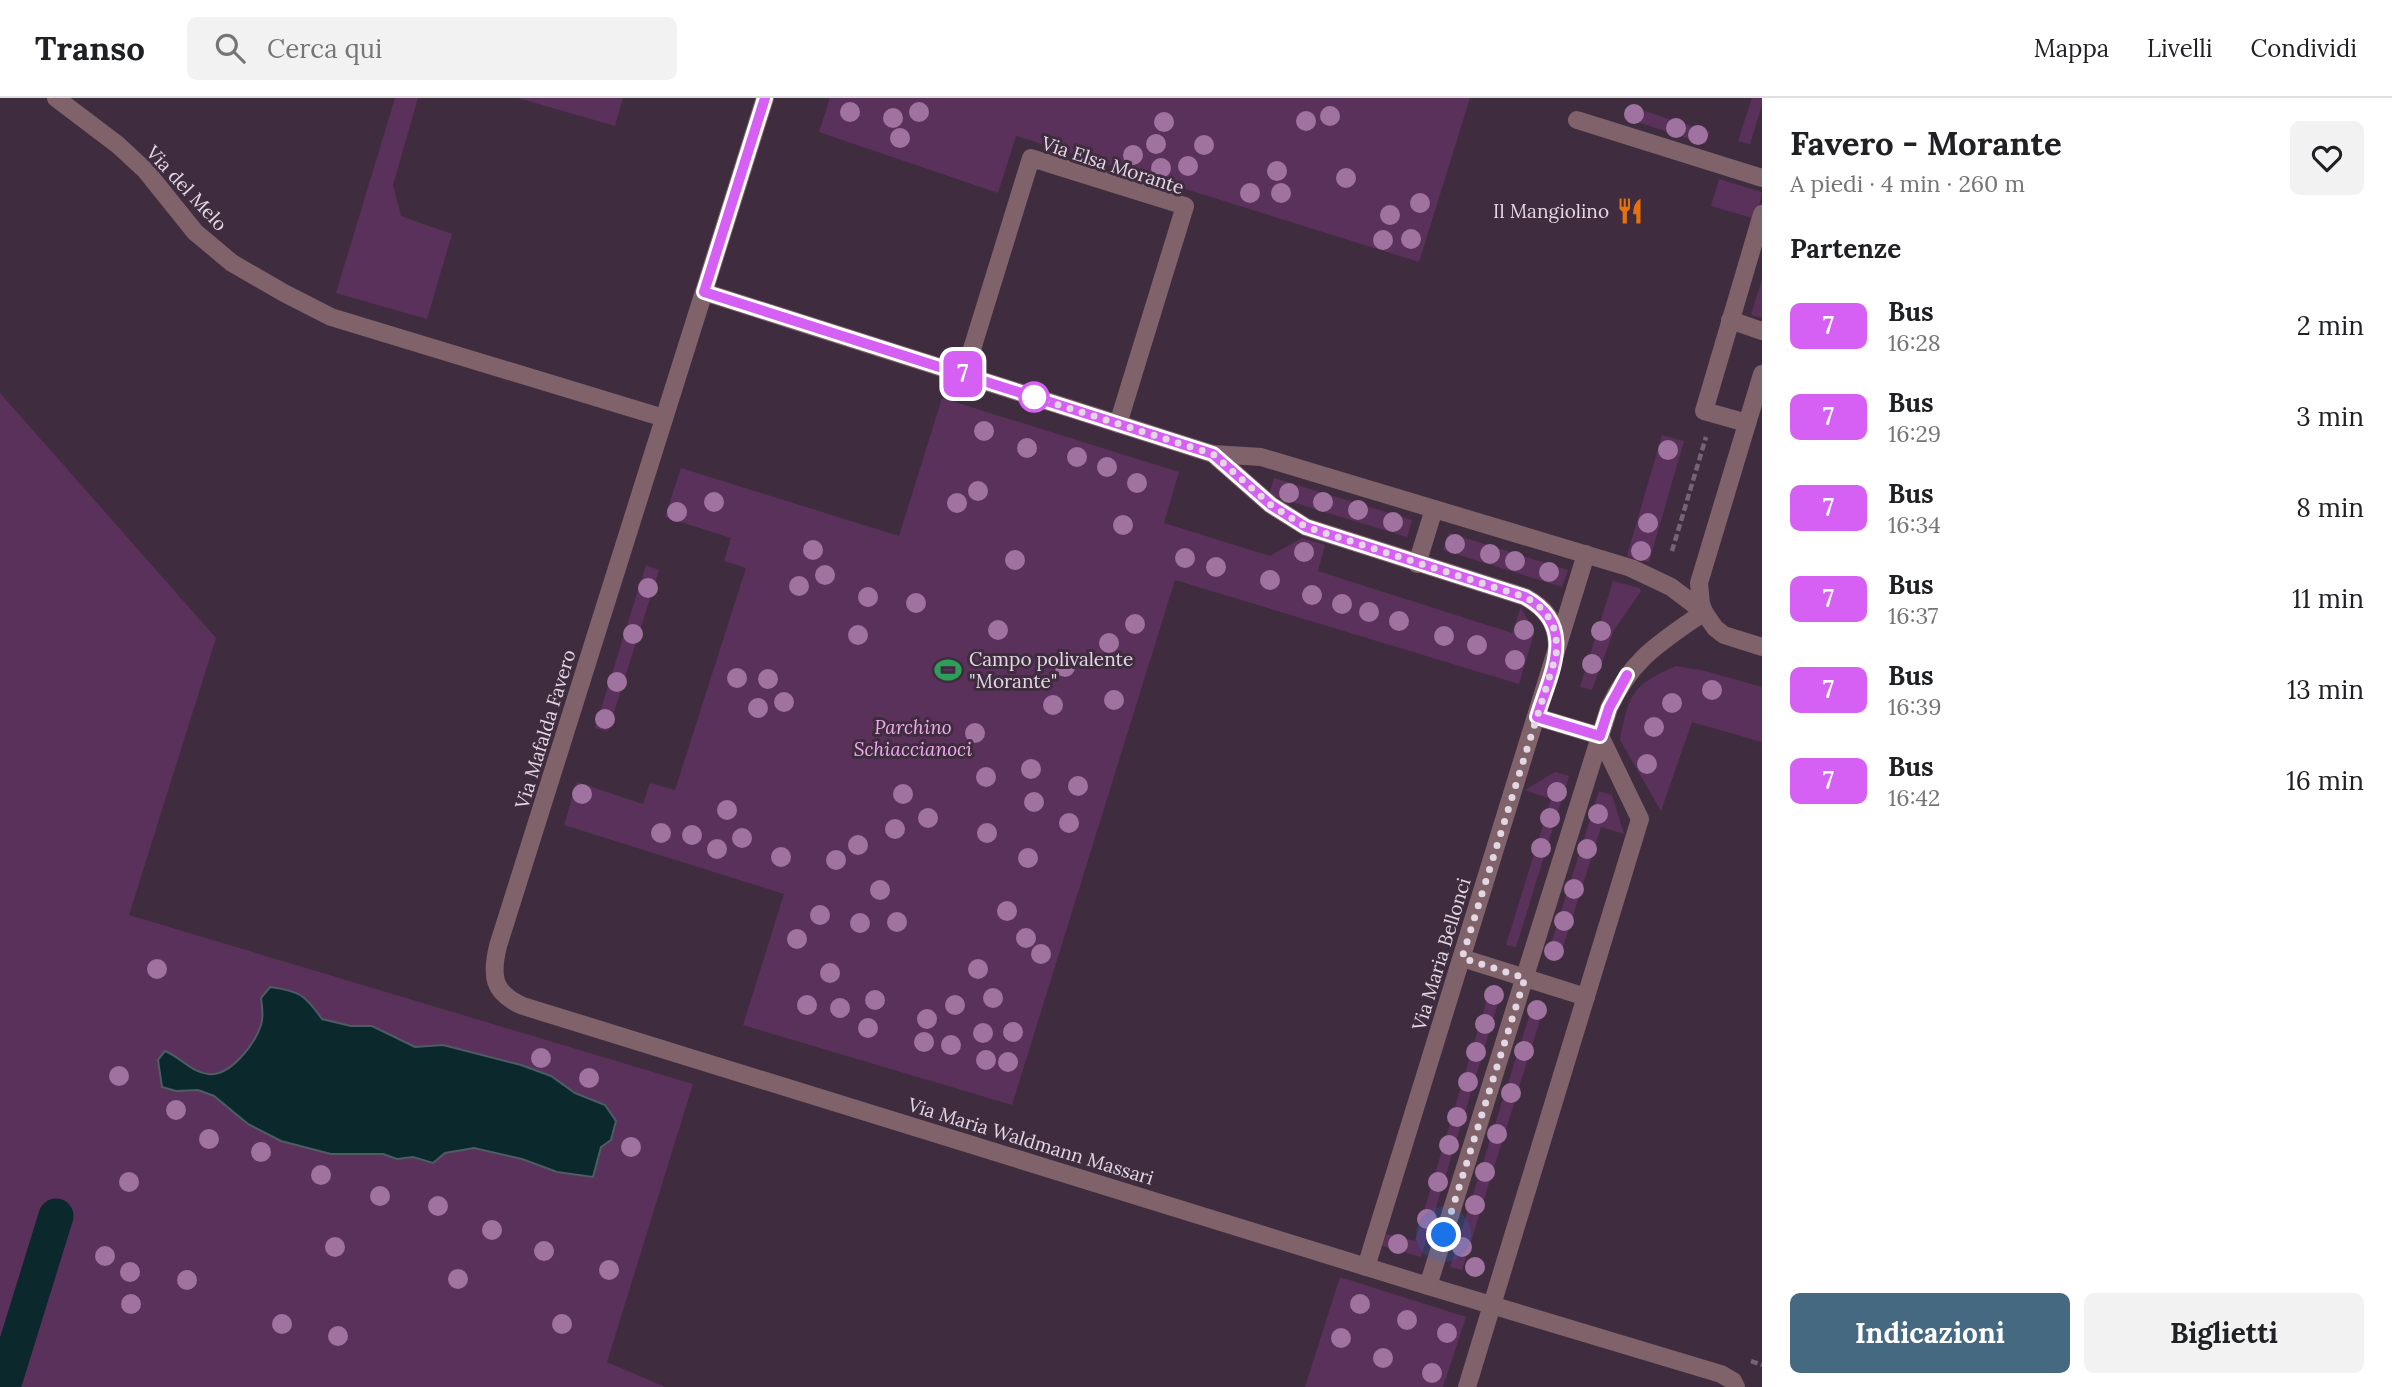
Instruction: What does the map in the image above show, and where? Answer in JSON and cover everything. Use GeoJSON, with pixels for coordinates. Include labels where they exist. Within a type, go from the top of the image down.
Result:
{"type":"FeatureCollection","features":[{"type":"Feature","properties":{"kind":"street","name":"Via del Melo"},"geometry":{"type":"LineString","coordinates":[[56,98],[118,145],[146,171],[195,232],[232,263],[284,293],[331,317],[664,418]]}},
{"type":"Feature","properties":{"kind":"street","name":"Via Mafalda Favero"},"geometry":{"type":"LineString","coordinates":[[558,1017],[508,999],[494,979],[494,961],[765,98]]}},
{"type":"Feature","properties":{"kind":"street"},"geometry":{"type":"LineString","coordinates":[[1577,120],[1762,178]]}},
{"type":"Feature","properties":{"kind":"street","name":"Via Elsa Morante"},"geometry":{"type":"LineString","coordinates":[[964,375],[1031,158],[1185,206],[1118,424]]}},
{"type":"Feature","properties":{"kind":"street"},"geometry":{"type":"LineString","coordinates":[[1747,423],[1704,411],[1762,214]]}},
{"type":"Feature","properties":{"kind":"street"},"geometry":{"type":"LineString","coordinates":[[704,292],[1213,454],[1261,457],[1631,568],[1660,580],[1704,612]]}},
{"type":"Feature","properties":{"kind":"street"},"geometry":{"type":"LineString","coordinates":[[1730,320],[1762,331]]}},
{"type":"Feature","properties":{"kind":"street"},"geometry":{"type":"LineString","coordinates":[[1762,374],[1699,583],[1701,604],[1715,628],[1724,635],[1762,647]]}},
{"type":"Feature","properties":{"kind":"street"},"geometry":{"type":"LineString","coordinates":[[1213,454],[1271,505],[1306,527],[1525,597],[1536,603],[1546,612],[1553,624],[1556,656]]}},
{"type":"Feature","properties":{"kind":"street"},"geometry":{"type":"LineString","coordinates":[[1417,564],[1434,509]]}},
{"type":"Feature","properties":{"kind":"street"},"geometry":{"type":"LineString","coordinates":[[1466,1387],[1640,819],[1600,736],[1537,717],[1586,554]]}},
{"type":"Feature","properties":{"kind":"street"},"geometry":{"type":"LineString","coordinates":[[1428,1286],[1600,736],[1614,699],[1633,666],[1645,654],[1704,612]]}},
{"type":"Feature","properties":{"kind":"street","name":"Via Maria Bellonci"},"geometry":{"type":"LineString","coordinates":[[1366,1267],[1537,717]]}},
{"type":"Feature","properties":{"kind":"street"},"geometry":{"type":"LineString","coordinates":[[1462,958],[1586,997]]}},
{"type":"Feature","properties":{"kind":"street","name":"Via Maria Waldmann Massari"},"geometry":{"type":"LineString","coordinates":[[558,1017],[1492,1306]]}},
{"type":"Feature","properties":{"kind":"street"},"geometry":{"type":"LineString","coordinates":[[1492,1306],[1721,1374],[1733,1381],[1736,1387]]}},
{"type":"Feature","properties":{"kind":"green space"},"geometry":{"type":"Polygon","coordinates":[[[395,98],[418,98],[393,185],[401,216],[452,234],[427,319],[336,293],[395,98]]]}},
{"type":"Feature","properties":{"kind":"green space"},"geometry":{"type":"Polygon","coordinates":[[[518,98],[623,98],[615,126],[518,98]]]}},
{"type":"Feature","properties":{"kind":"green space"},"geometry":{"type":"Polygon","coordinates":[[[830,98],[1470,98],[1419,262],[1016,136],[998,193],[819,132],[830,98]]]}},
{"type":"Feature","properties":{"kind":"green space"},"geometry":{"type":"Polygon","coordinates":[[[1752,98],[1762,98],[1762,105],[1750,144],[1738,141],[1752,98]]]}},
{"type":"Feature","properties":{"kind":"green space"},"geometry":{"type":"Polygon","coordinates":[[[1629,106],[1710,132],[1705,144],[1625,118],[1629,106]]]}},
{"type":"Feature","properties":{"kind":"green space"},"geometry":{"type":"Polygon","coordinates":[[[1719,179],[1762,192],[1756,219],[1711,206],[1719,179]]]}},
{"type":"Feature","properties":{"kind":"green space"},"geometry":{"type":"Polygon","coordinates":[[[1762,279],[1762,318],[1751,315],[1762,279]]]}},
{"type":"Feature","properties":{"kind":"green space"},"geometry":{"type":"Polygon","coordinates":[[[0,393],[216,638],[129,915],[693,1084],[607,1362],[665,1387],[0,1387],[0,393]]]}},
{"type":"Feature","properties":{"kind":"green space","name":"Parchino Schiaccianoci"},"geometry":{"type":"Polygon","coordinates":[[[942,398],[1179,472],[1164,523],[1270,556],[1302,538],[1325,545],[1318,571],[1512,633],[1521,607],[1534,633],[1519,684],[1175,580],[1012,1105],[743,1025],[784,894],[564,825],[577,782],[643,804],[650,783],[675,790],[746,568],[724,561],[731,538],[665,517],[681,468],[899,536],[942,398]]]}},
{"type":"Feature","properties":{"kind":"green space"},"geometry":{"type":"Polygon","coordinates":[[[1662,435],[1684,441],[1649,562],[1627,556],[1662,435]]]}},
{"type":"Feature","properties":{"kind":"green space"},"geometry":{"type":"Polygon","coordinates":[[[1274,478],[1412,520],[1407,537],[1269,495],[1274,478]]]}},
{"type":"Feature","properties":{"kind":"green space"},"geometry":{"type":"Polygon","coordinates":[[[1449,533],[1568,570],[1562,587],[1443,550],[1449,533]]]}},
{"type":"Feature","properties":{"kind":"green space"},"geometry":{"type":"Polygon","coordinates":[[[646,565],[659,570],[608,731],[595,728],[646,565]]]}},
{"type":"Feature","properties":{"kind":"green space"},"geometry":{"type":"Polygon","coordinates":[[[1613,581],[1639,588],[1641,591],[1614,630],[1592,690],[1580,687],[1613,581]]]}},
{"type":"Feature","properties":{"kind":"green space"},"geometry":{"type":"Polygon","coordinates":[[[1676,666],[1762,687],[1762,742],[1692,722],[1661,811],[1620,740],[1626,712],[1635,693],[1650,679],[1676,666]]]}},
{"type":"Feature","properties":{"kind":"green space"},"geometry":{"type":"Polygon","coordinates":[[[1555,772],[1569,776],[1516,947],[1506,945],[1551,799],[1525,790],[1555,772]]]}},
{"type":"Feature","properties":{"kind":"green space"},"geometry":{"type":"Polygon","coordinates":[[[1599,791],[1612,795],[1624,834],[1601,827],[1559,960],[1547,956],[1599,791]]]}},
{"type":"Feature","properties":{"kind":"green space"},"geometry":{"type":"Polygon","coordinates":[[[1491,986],[1502,990],[1421,1257],[1382,1246],[1386,1234],[1415,1241],[1491,986]]]}},
{"type":"Feature","properties":{"kind":"green space"},"geometry":{"type":"Polygon","coordinates":[[[1534,1001],[1545,1004],[1462,1270],[1450,1267],[1534,1001]]]}},
{"type":"Feature","properties":{"kind":"green space"},"geometry":{"type":"Polygon","coordinates":[[[1340,1277],[1466,1317],[1443,1387],[1305,1387],[1340,1277]]]}},
{"type":"Feature","properties":{"kind":"shaded area"},"geometry":{"type":"Polygon","coordinates":[[[270,987],[288,990],[301,996],[322,1019],[351,1026],[372,1026],[415,1047],[443,1045],[521,1065],[551,1076],[575,1093],[605,1105],[616,1121],[611,1140],[601,1147],[593,1177],[557,1172],[522,1159],[474,1148],[445,1153],[433,1163],[413,1157],[397,1159],[383,1154],[331,1154],[281,1141],[248,1124],[214,1096],[198,1090],[176,1091],[162,1087],[158,1060],[165,1051],[196,1070],[208,1074],[216,1074],[233,1065],[258,1033],[262,1018],[261,998],[270,987]]]}},
{"type":"Feature","properties":{"kind":"waterway"},"geometry":{"type":"LineString","coordinates":[[3,1387],[56,1216]]}},
{"type":"Feature","properties":{"kind":"bus line","name":"7"},"geometry":{"type":"LineString","coordinates":[[765,98],[704,292],[1213,454],[1271,505],[1306,527],[1525,597],[1546,612],[1553,624],[1557,645],[1537,717],[1600,736],[1609,708],[1627,675]]}},
{"type":"Feature","properties":{"kind":"place","name":"Il Mangiolino"},"geometry":{"type":"Point","coordinates":[1630,211]}},
{"type":"Feature","properties":{"kind":"place","name":"Campo polivalente \"Morante\""},"geometry":{"type":"Point","coordinates":[948,670]}},
{"type":"Feature","properties":{"kind":"route"},"geometry":{"type":"LineString","coordinates":[[1034,397],[1213,454],[1271,505],[1306,527],[1525,597],[1546,612],[1553,624],[1556,656],[1462,958],[1525,978],[1444,1235]]}}]}
